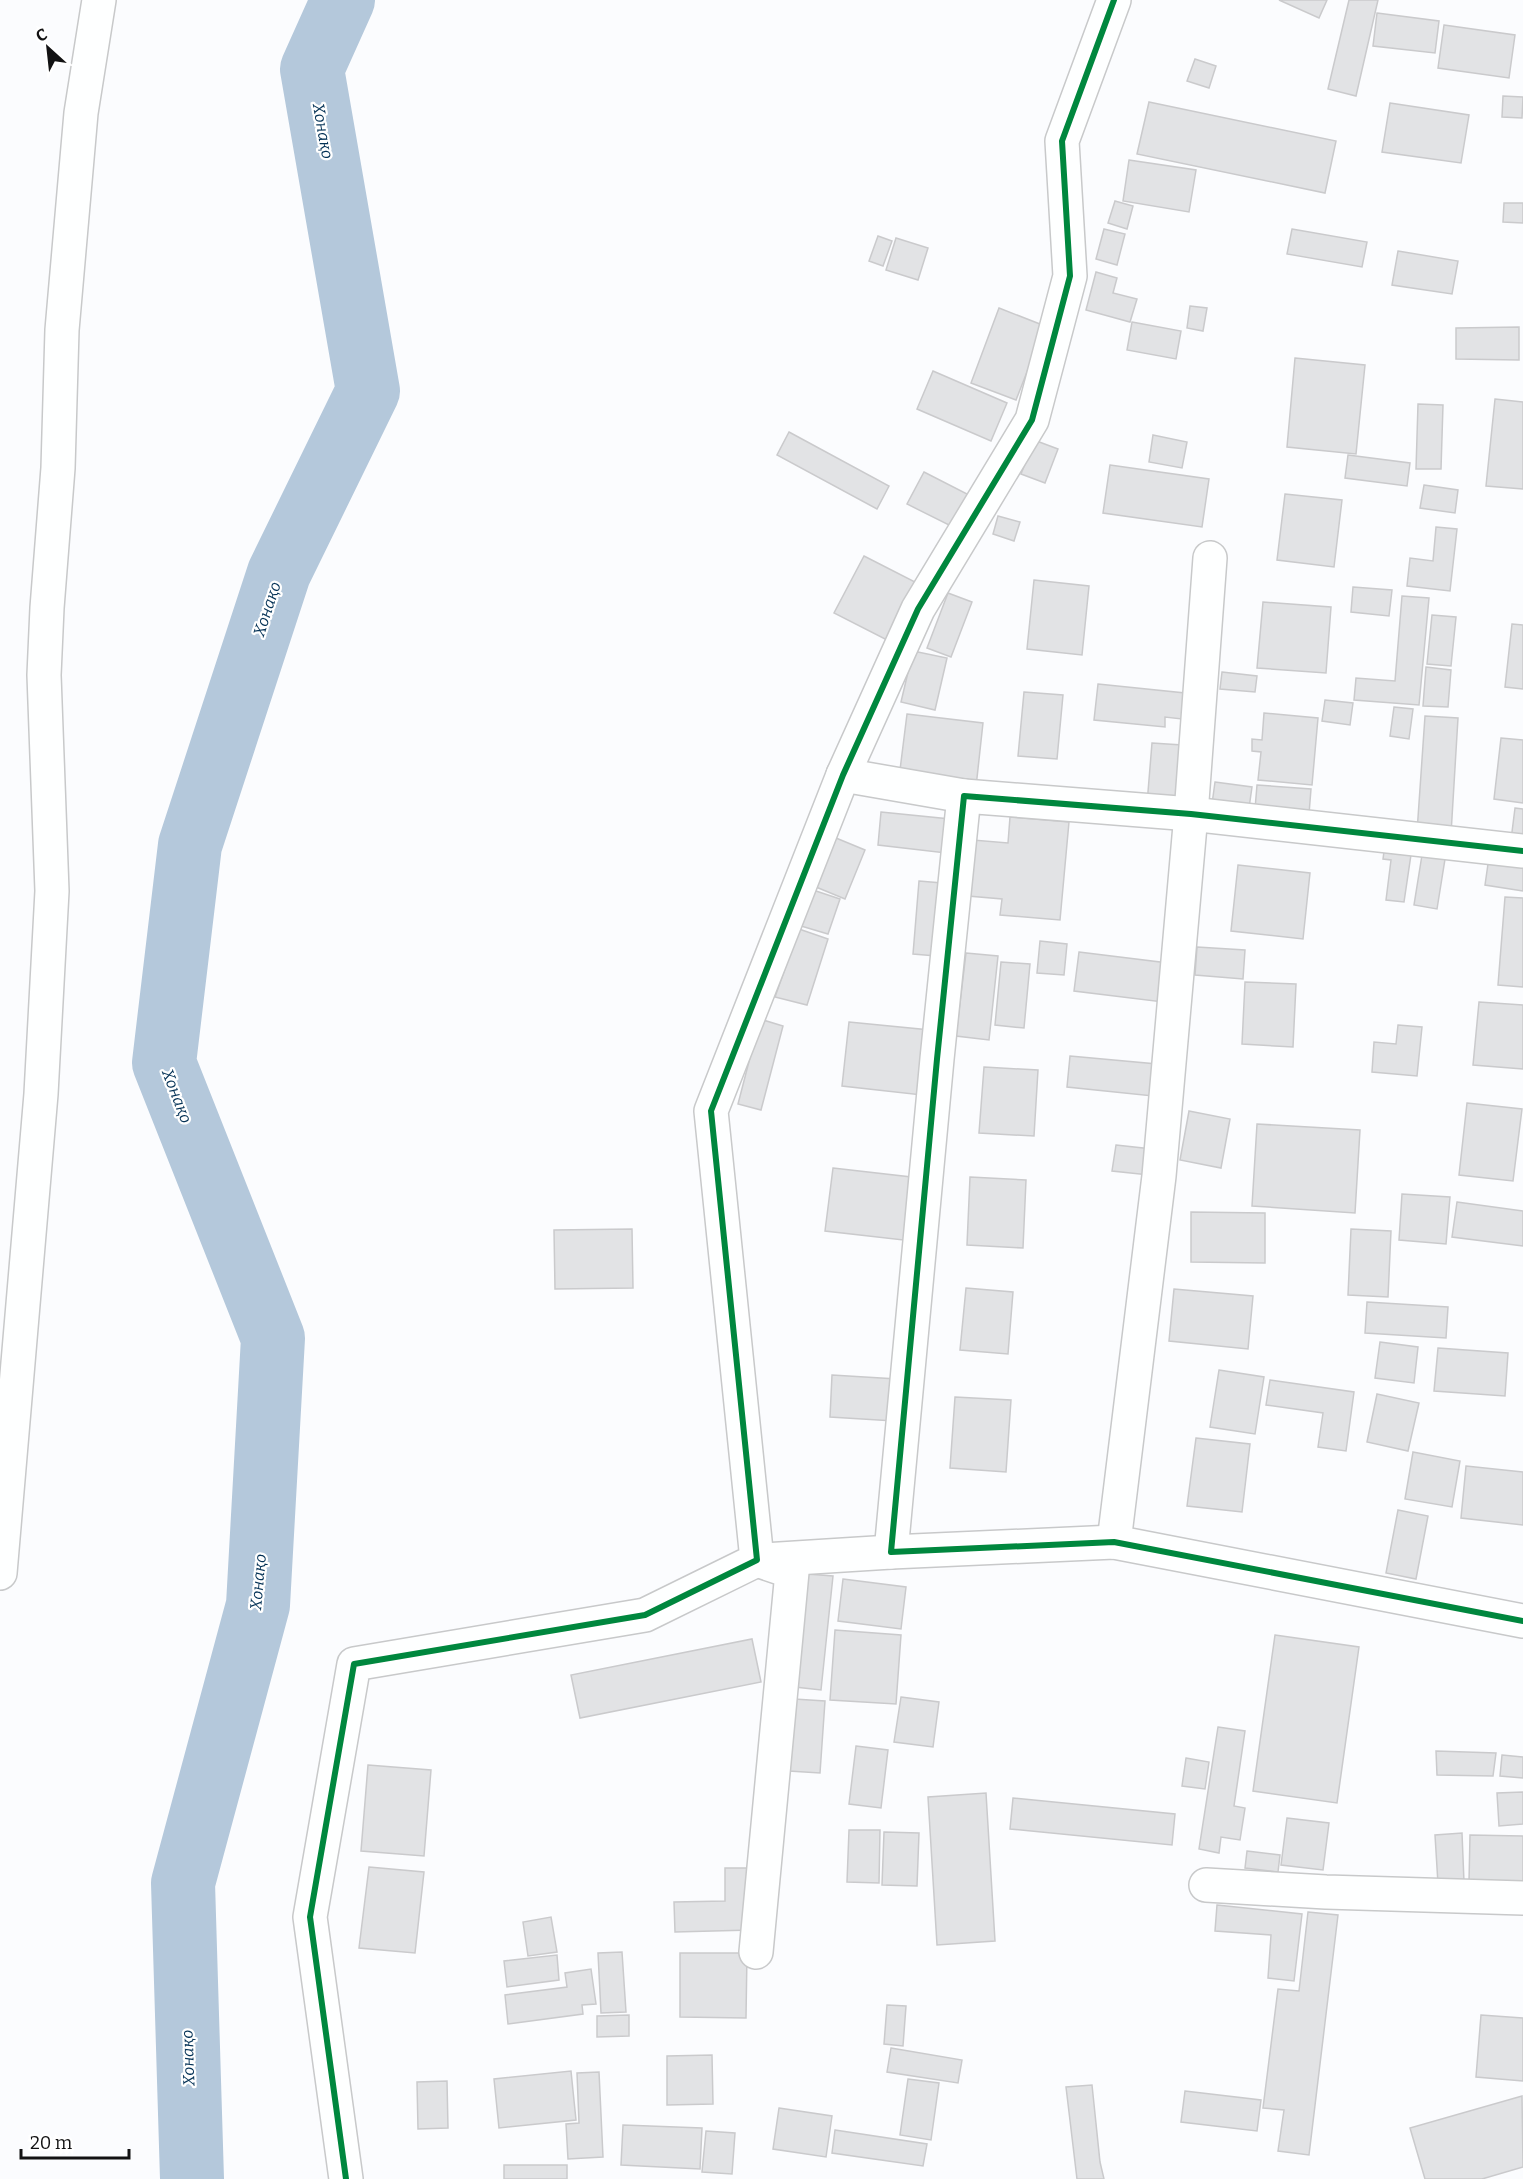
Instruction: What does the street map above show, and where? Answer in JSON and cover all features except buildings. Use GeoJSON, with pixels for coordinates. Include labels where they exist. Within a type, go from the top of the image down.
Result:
{"type":"FeatureCollection","features":[{"type":"Feature","properties":{"kind":"street"},"geometry":{"type":"LineString","coordinates":[[0,1573],[40,1094],[52,891],[45,675],[47,608],[58,468],[62,330],[81,113],[99,0]]}},
{"type":"Feature","properties":{"kind":"street"},"geometry":{"type":"LineString","coordinates":[[757,1560],[711,1111],[843,775],[918,609],[1032,420],[1070,276],[1062,141],[1114,0]]}},
{"type":"Feature","properties":{"kind":"street"},"geometry":{"type":"LineString","coordinates":[[1114,1542],[1160,1176],[1210,558]]}},
{"type":"Feature","properties":{"kind":"street"},"geometry":{"type":"LineString","coordinates":[[843,775],[964,796],[1191,814],[1523,851]]}},
{"type":"Feature","properties":{"kind":"street"},"geometry":{"type":"LineString","coordinates":[[891,1552],[935,1071],[964,796]]}},
{"type":"Feature","properties":{"kind":"street"},"geometry":{"type":"LineString","coordinates":[[346,2179],[310,1917],[354,1664],[645,1614],[757,1560],[1114,1542],[1523,1621]]}},
{"type":"Feature","properties":{"kind":"street"},"geometry":{"type":"LineString","coordinates":[[756,1952],[792,1572],[757,1560]]}},
{"type":"Feature","properties":{"kind":"street"},"geometry":{"type":"LineString","coordinates":[[1206,1885],[1326,1892],[1523,1898]]}},
{"type":"Feature","properties":{"kind":"waterway","name":"Хонақо"},"geometry":{"type":"LineString","coordinates":[[192,2179],[183,1883],[258,1605],[273,1338],[164,1063],[190,845],[279,573],[368,391],[312,69],[343,0]]}},
{"type":"Feature","properties":{"kind":"cycle path"},"geometry":{"type":"LineString","coordinates":[[346,2179],[310,1917],[354,1664],[645,1615],[757,1560],[711,1111],[843,775],[918,609],[1032,420],[1070,276],[1062,141],[1114,0]]}},
{"type":"Feature","properties":{"kind":"cycle path"},"geometry":{"type":"LineString","coordinates":[[1523,851],[1191,814],[964,796],[891,1552],[1114,1542],[1523,1621]]}}]}
